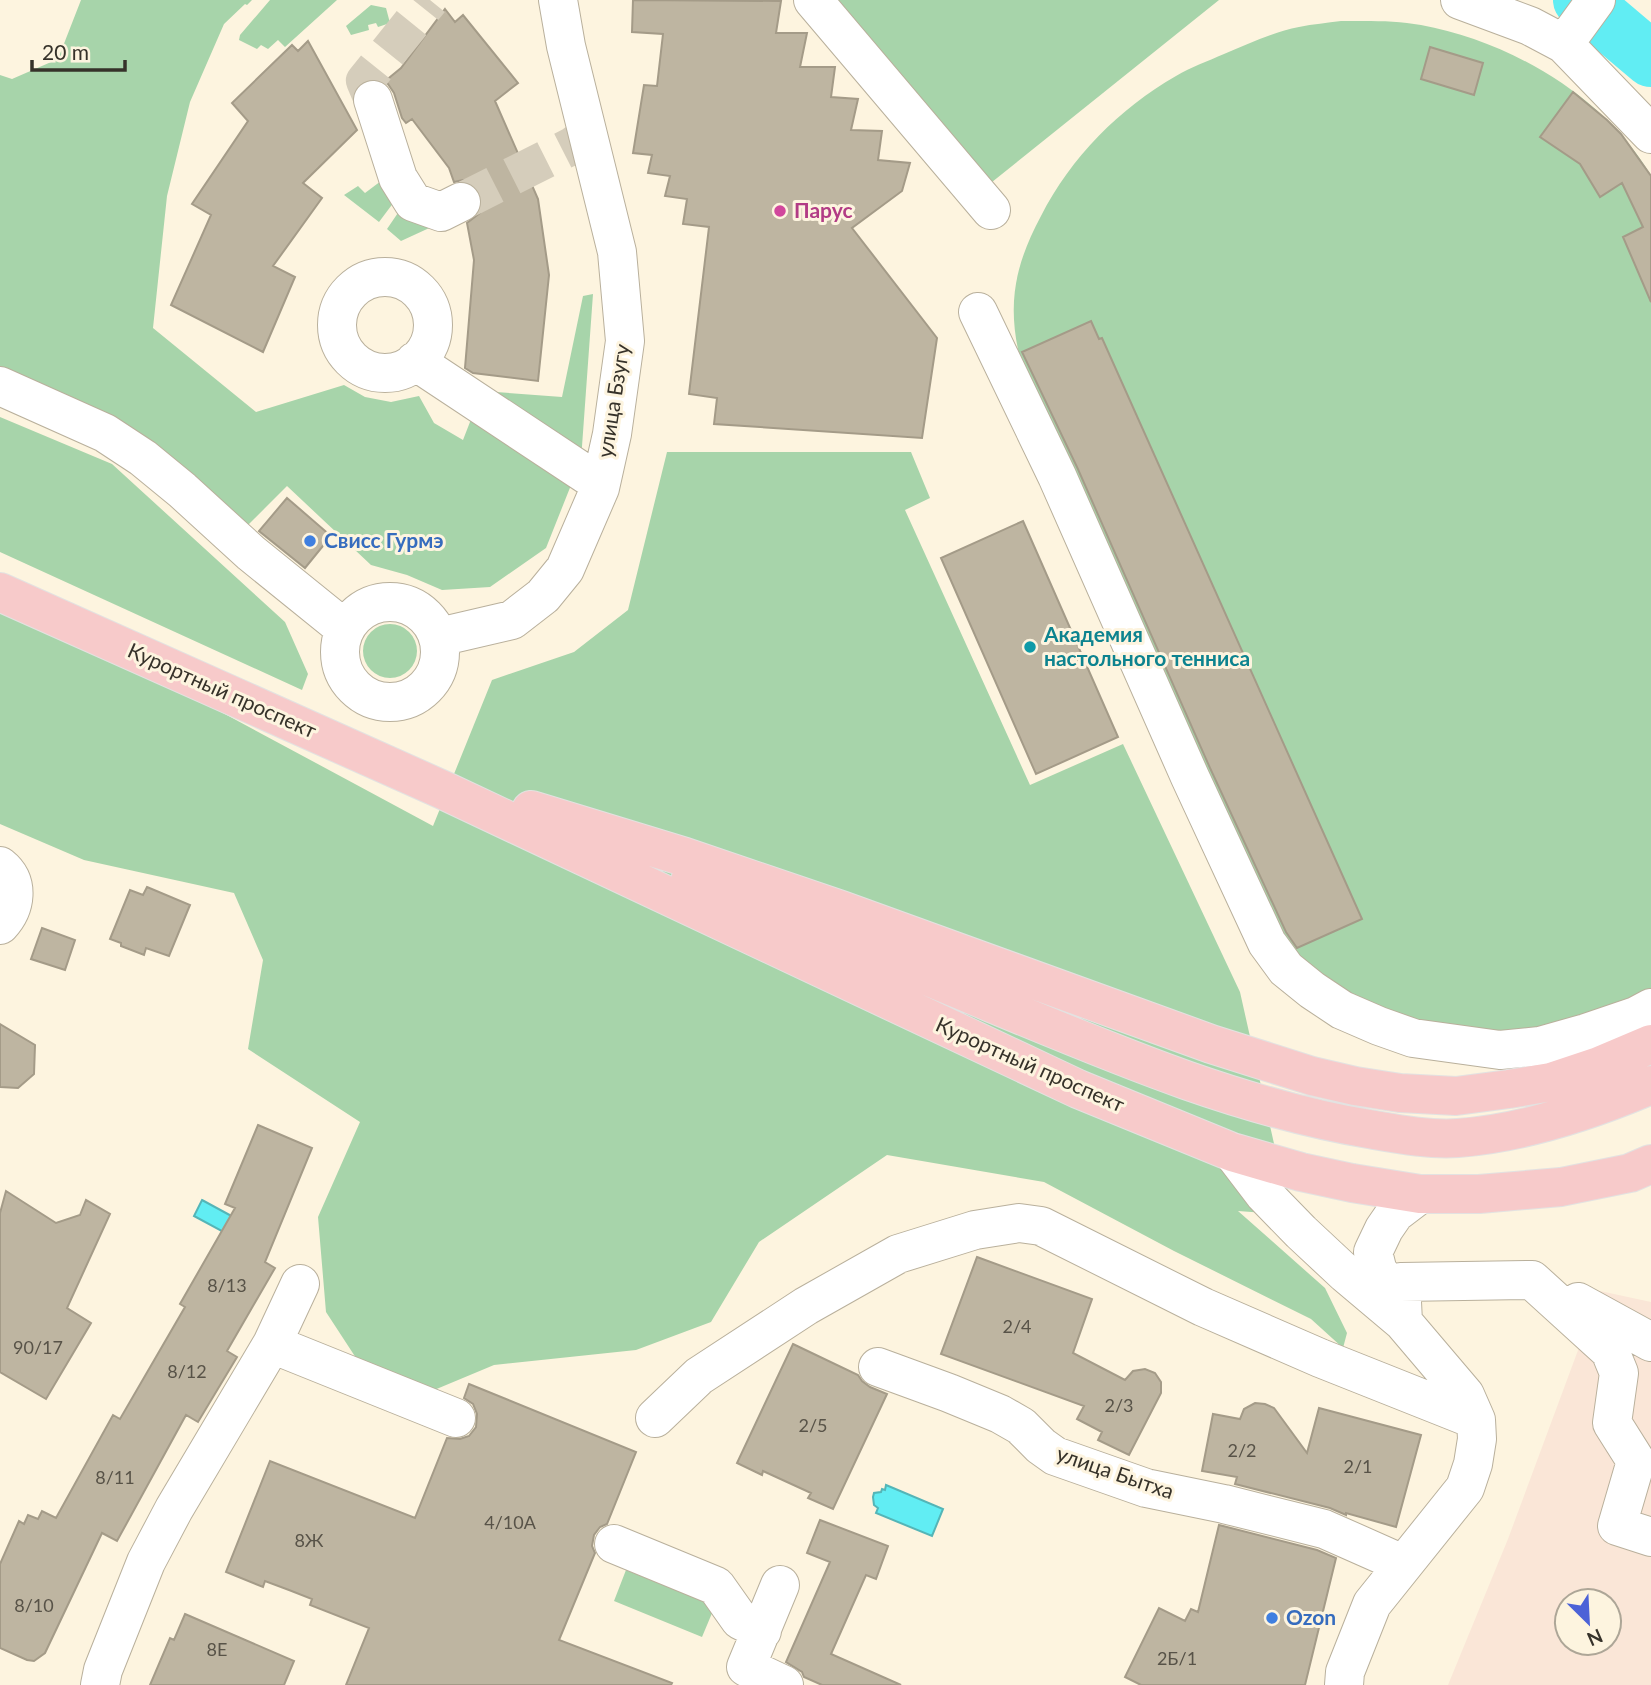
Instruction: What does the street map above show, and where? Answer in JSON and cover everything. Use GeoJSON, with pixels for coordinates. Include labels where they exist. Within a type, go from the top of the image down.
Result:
{"type":"FeatureCollection","features":[{"type":"Feature","properties":{"kind":"main road","name":"Курортный проспект"},"geometry":{"type":"LineString","coordinates":[[0,592],[336,742],[460,792],[844,941],[1099,1047],[1203,1086],[1302,1116],[1408,1135],[1456,1138],[1512,1131],[1616,1100],[1651,1085]]}},
{"type":"Feature","properties":{"kind":"main road","name":"Курортный проспект"},"geometry":{"type":"LineString","coordinates":[[460,792],[1078,1089],[1232,1152],[1301,1172],[1420,1194],[1479,1195],[1561,1187],[1630,1173],[1651,1164]]}},
{"type":"Feature","properties":{"kind":"main road"},"geometry":{"type":"LineString","coordinates":[[460,792],[685,858],[841,910],[1211,1044],[1312,1076],[1355,1086],[1400,1093],[1456,1096],[1509,1089],[1550,1082],[1599,1066],[1651,1044]]}},
{"type":"Feature","properties":{"kind":"street","name":"улица Бзугу"},"geometry":{"type":"LineString","coordinates":[[439,637],[512,620],[543,596],[565,569],[600,488],[612,434],[625,341],[617,252],[569,59],[558,0]]}},
{"type":"Feature","properties":{"kind":"street"},"geometry":{"type":"LineString","coordinates":[[813,0],[991,210]]}},
{"type":"Feature","properties":{"kind":"street"},"geometry":{"type":"LineString","coordinates":[[1460,0],[1530,26],[1564,44],[1651,134]]}},
{"type":"Feature","properties":{"kind":"street"},"geometry":{"type":"LineString","coordinates":[[1564,44],[1596,0]]}},
{"type":"Feature","properties":{"kind":"street"},"geometry":{"type":"LineString","coordinates":[[373,100],[398,178],[413,202],[441,212],[461,202]]}},
{"type":"Feature","properties":{"kind":"street"},"geometry":{"type":"LineString","coordinates":[[978,312],[1057,476],[1190,777],[1267,943],[1286,969],[1342,1010],[1379,1026],[1413,1038],[1500,1050],[1540,1046],[1636,1016],[1651,1008]]}},
{"type":"Feature","properties":{"kind":"street"},"geometry":{"type":"LineString","coordinates":[[415,361],[590,477],[600,488]]}},
{"type":"Feature","properties":{"kind":"street"},"geometry":{"type":"LineString","coordinates":[[0,386],[106,433],[143,458],[251,553],[345,629]]}},
{"type":"Feature","properties":{"kind":"street"},"geometry":{"type":"LineString","coordinates":[[388,601],[414,607],[425,615],[439,637],[441,650],[435,676],[417,695],[405,700],[379,702],[367,697],[356,690],[342,667],[340,641],[345,629],[353,618],[375,604],[388,601]]}},
{"type":"Feature","properties":{"kind":"street"},"geometry":{"type":"LineString","coordinates":[[336,742],[367,697]]}},
{"type":"Feature","properties":{"kind":"street"},"geometry":{"type":"LineString","coordinates":[[0,866],[12,884],[14,898],[6,918],[0,925]]}},
{"type":"Feature","properties":{"kind":"street"},"geometry":{"type":"LineString","coordinates":[[1232,1152],[1264,1194],[1301,1232],[1403,1322],[1465,1395],[1476,1420],[1474,1464],[1465,1488],[1372,1604],[1345,1672],[1344,1685]]}},
{"type":"Feature","properties":{"kind":"street"},"geometry":{"type":"LineString","coordinates":[[1403,1322],[1377,1268],[1373,1252],[1395,1213],[1420,1194]]}},
{"type":"Feature","properties":{"kind":"street"},"geometry":{"type":"LineString","coordinates":[[654,1418],[699,1376],[806,1306],[898,1255],[975,1230],[1019,1223],[1041,1226],[1203,1307],[1320,1358],[1476,1420]]}},
{"type":"Feature","properties":{"kind":"street"},"geometry":{"type":"LineString","coordinates":[[1403,1322],[1401,1282],[1532,1280],[1593,1309],[1651,1342]]}},
{"type":"Feature","properties":{"kind":"street"},"geometry":{"type":"LineString","coordinates":[[1532,1280],[1610,1351],[1619,1373],[1612,1423],[1636,1461],[1617,1526],[1651,1537]]}},
{"type":"Feature","properties":{"kind":"street"},"geometry":{"type":"LineString","coordinates":[[100,1685],[103,1670],[146,1562],[174,1509],[272,1344],[300,1284]]}},
{"type":"Feature","properties":{"kind":"street"},"geometry":{"type":"LineString","coordinates":[[272,1344],[456,1418]]}},
{"type":"Feature","properties":{"kind":"street","name":"улица Бытха"},"geometry":{"type":"LineString","coordinates":[[878,1367],[1000,1414],[1021,1426],[1055,1456],[1146,1488],[1224,1503],[1324,1529],[1403,1564]]}},
{"type":"Feature","properties":{"kind":"street"},"geometry":{"type":"LineString","coordinates":[[614,1544],[716,1587],[740,1620],[762,1631]]}},
{"type":"Feature","properties":{"kind":"street"},"geometry":{"type":"LineString","coordinates":[[780,1585],[746,1667],[784,1685]]}},
{"type":"Feature","properties":{"kind":"shaded area"},"geometry":{"type":"Polygon","coordinates":[[[1600,1291],[1651,1302],[1651,1685],[1448,1685],[1508,1539],[1600,1291]]]}},
{"type":"Feature","properties":{"kind":"green space"},"geometry":{"type":"Polygon","coordinates":[[[81,0],[252,0],[224,24],[190,102],[167,196],[153,328],[256,412],[344,385],[365,397],[391,402],[419,396],[434,423],[463,440],[482,391],[562,397],[583,296],[593,294],[581,460],[546,548],[490,587],[442,590],[407,575],[371,565],[287,486],[239,534],[0,387],[0,75],[12,79],[58,59],[81,0]]]}},
{"type":"Feature","properties":{"kind":"green space"},"geometry":{"type":"Polygon","coordinates":[[[270,0],[337,0],[285,47],[278,40],[268,49],[261,45],[257,49],[239,40],[240,35],[270,0]]]}},
{"type":"Feature","properties":{"kind":"green space"},"geometry":{"type":"Polygon","coordinates":[[[823,0],[1219,0],[977,194],[823,0]]]}},
{"type":"Feature","properties":{"kind":"green space"},"geometry":{"type":"Polygon","coordinates":[[[371,5],[386,8],[390,23],[378,27],[376,23],[368,25],[369,30],[351,35],[346,26],[371,5]]]}},
{"type":"Feature","properties":{"kind":"green space"},"geometry":{"type":"Polygon","coordinates":[[[1341,21],[1421,25],[1488,44],[1520,59],[1552,76],[1608,121],[1632,147],[1651,176],[1651,996],[1520,1034],[1384,1017],[1287,952],[1019,354],[1015,335],[1016,283],[1032,233],[1053,194],[1098,136],[1155,89],[1188,70],[1280,32],[1341,21]]]}},
{"type":"Feature","properties":{"kind":"green space"},"geometry":{"type":"Polygon","coordinates":[[[385,178],[397,198],[379,222],[344,195],[358,186],[365,193],[385,178]]]}},
{"type":"Feature","properties":{"kind":"green space"},"geometry":{"type":"Polygon","coordinates":[[[404,204],[451,218],[401,241],[387,229],[404,204]]]}},
{"type":"Feature","properties":{"kind":"green space"},"geometry":{"type":"Polygon","coordinates":[[[0,417],[112,464],[285,622],[308,674],[302,690],[0,552],[0,417]]]}},
{"type":"Feature","properties":{"kind":"green space"},"geometry":{"type":"Polygon","coordinates":[[[667,452],[911,452],[930,498],[905,510],[1030,785],[1123,744],[1240,992],[1290,1215],[1238,1211],[1325,1288],[1347,1333],[1343,1348],[1311,1319],[1044,1182],[887,1155],[759,1242],[711,1322],[636,1350],[494,1365],[415,1398],[358,1361],[326,1312],[318,1217],[360,1122],[248,1049],[263,960],[234,893],[84,860],[0,824],[0,608],[158,678],[433,826],[492,680],[574,652],[628,610],[667,452]]]}},
{"type":"Feature","properties":{"kind":"green space"},"geometry":{"type":"Polygon","coordinates":[[[390,624],[409,632],[417,651],[409,670],[390,678],[371,670],[363,651],[371,632],[390,624]]]}},
{"type":"Feature","properties":{"kind":"green space"},"geometry":{"type":"Polygon","coordinates":[[[626,1570],[715,1606],[702,1637],[614,1601],[626,1570]]]}},
{"type":"Feature","properties":{"kind":"water"},"geometry":{"type":"Polygon","coordinates":[[[202,1200],[237,1219],[229,1235],[194,1216],[202,1200]]]}},
{"type":"Feature","properties":{"kind":"water"},"geometry":{"type":"Polygon","coordinates":[[[886,1485],[943,1509],[932,1536],[876,1513],[878,1508],[874,1505],[874,1493],[885,1490],[886,1485]]]}},
{"type":"Feature","properties":{"kind":"building","name":"Парус"},"geometry":{"type":"Polygon","coordinates":[[[633,0],[781,1],[776,33],[807,33],[800,67],[835,67],[831,97],[858,99],[851,130],[882,131],[878,160],[910,163],[902,191],[852,228],[937,338],[922,438],[714,424],[717,398],[689,394],[709,227],[683,224],[687,199],[665,196],[670,176],[648,173],[652,155],[633,153],[644,85],[657,86],[663,34],[632,32],[633,0]]]}},
{"type":"Feature","properties":{"kind":"building"},"geometry":{"type":"Polygon","coordinates":[[[445,9],[455,22],[463,15],[518,83],[495,101],[538,199],[549,275],[538,381],[473,373],[465,368],[474,260],[467,223],[480,213],[483,203],[481,193],[472,183],[463,180],[454,182],[449,168],[412,119],[406,123],[402,118],[394,93],[384,82],[401,68],[445,9]]]}},
{"type":"Feature","properties":{"kind":"building"},"geometry":{"type":"Polygon","coordinates":[[[308,41],[357,130],[303,183],[322,198],[273,266],[295,277],[263,352],[171,305],[211,215],[192,204],[248,121],[232,103],[292,45],[298,51],[308,41]]]}},
{"type":"Feature","properties":{"kind":"building"},"geometry":{"type":"Polygon","coordinates":[[[1430,47],[1483,63],[1474,95],[1421,79],[1430,47]]]}},
{"type":"Feature","properties":{"kind":"building"},"geometry":{"type":"Polygon","coordinates":[[[1573,92],[1621,134],[1651,176],[1651,302],[1623,237],[1643,227],[1622,183],[1600,197],[1580,164],[1540,137],[1573,92]]]}},
{"type":"Feature","properties":{"kind":"building"},"geometry":{"type":"Polygon","coordinates":[[[1091,321],[1099,339],[1102,338],[1362,919],[1297,948],[1286,932],[1210,768],[1077,467],[1022,352],[1091,321]]]}},
{"type":"Feature","properties":{"kind":"building"},"geometry":{"type":"Polygon","coordinates":[[[287,498],[331,536],[305,568],[259,531],[287,498]]]}},
{"type":"Feature","properties":{"kind":"building","name":"Академия настольного тенниса"},"geometry":{"type":"Polygon","coordinates":[[[1023,521],[1118,737],[1036,774],[941,558],[1023,521]]]}},
{"type":"Feature","properties":{"kind":"building"},"geometry":{"type":"Polygon","coordinates":[[[147,887],[190,905],[169,956],[146,948],[144,955],[110,939],[130,890],[143,895],[147,887]]]}},
{"type":"Feature","properties":{"kind":"building"},"geometry":{"type":"Polygon","coordinates":[[[42,928],[75,940],[65,970],[31,959],[42,928]]]}},
{"type":"Feature","properties":{"kind":"building"},"geometry":{"type":"Polygon","coordinates":[[[0,1024],[35,1045],[34,1074],[18,1088],[0,1087],[0,1024]]]}},
{"type":"Feature","properties":{"kind":"building"},"geometry":{"type":"Polygon","coordinates":[[[258,1125],[312,1148],[265,1262],[275,1268],[227,1351],[237,1357],[198,1422],[186,1415],[117,1541],[102,1533],[45,1653],[34,1661],[0,1648],[0,1564],[19,1521],[24,1524],[28,1515],[38,1519],[42,1511],[56,1518],[113,1415],[120,1419],[185,1307],[180,1304],[235,1208],[225,1204],[258,1125]]]}},
{"type":"Feature","properties":{"kind":"building"},"geometry":{"type":"Polygon","coordinates":[[[6,1191],[56,1223],[80,1215],[86,1200],[110,1214],[67,1308],[91,1323],[46,1399],[0,1372],[0,1213],[6,1191]]]}},
{"type":"Feature","properties":{"kind":"building"},"geometry":{"type":"Polygon","coordinates":[[[977,1257],[1092,1299],[1073,1353],[1125,1380],[1133,1371],[1145,1369],[1155,1373],[1161,1382],[1161,1393],[1129,1455],[1098,1440],[1102,1432],[1077,1419],[1084,1406],[941,1354],[977,1257]]]}},
{"type":"Feature","properties":{"kind":"building"},"geometry":{"type":"Polygon","coordinates":[[[793,1344],[858,1375],[870,1387],[887,1394],[833,1509],[808,1498],[811,1493],[763,1471],[762,1475],[737,1463],[793,1344]]]}},
{"type":"Feature","properties":{"kind":"building"},"geometry":{"type":"Polygon","coordinates":[[[469,1384],[636,1452],[607,1524],[600,1527],[594,1535],[592,1546],[595,1553],[559,1640],[672,1683],[671,1685],[346,1685],[369,1628],[310,1605],[312,1599],[265,1581],[263,1587],[226,1572],[270,1461],[415,1518],[447,1438],[460,1439],[469,1436],[476,1427],[477,1414],[473,1404],[464,1398],[469,1384]]]}},
{"type":"Feature","properties":{"kind":"building"},"geometry":{"type":"Polygon","coordinates":[[[1255,1403],[1274,1408],[1307,1453],[1319,1408],[1421,1435],[1396,1527],[1235,1484],[1237,1477],[1202,1471],[1213,1414],[1240,1419],[1244,1409],[1255,1403]]]}},
{"type":"Feature","properties":{"kind":"building"},"geometry":{"type":"Polygon","coordinates":[[[820,1520],[888,1546],[876,1579],[866,1575],[831,1654],[901,1685],[822,1685],[804,1677],[802,1672],[786,1662],[830,1562],[807,1553],[820,1520]]]}},
{"type":"Feature","properties":{"kind":"building"},"geometry":{"type":"Polygon","coordinates":[[[1219,1525],[1317,1550],[1336,1558],[1305,1685],[1141,1685],[1125,1677],[1159,1608],[1185,1621],[1191,1609],[1198,1612],[1219,1525]]]}},
{"type":"Feature","properties":{"kind":"building"},"geometry":{"type":"Polygon","coordinates":[[[185,1614],[294,1661],[284,1685],[150,1685],[170,1638],[174,1640],[185,1614]]]}},
{"type":"Feature","properties":{"kind":"waterway"},"geometry":{"type":"LineString","coordinates":[[1581,0],[1651,59]]}},
{"type":"Feature","properties":{"kind":"tunnel"},"geometry":{"type":"LineString","coordinates":[[373,100],[365,81],[430,0]]}},
{"type":"Feature","properties":{"kind":"tunnel"},"geometry":{"type":"LineString","coordinates":[[461,202],[572,146],[587,135]]}},
{"type":"Feature","properties":{"kind":"place","name":"Парус"},"geometry":{"type":"Point","coordinates":[780,211]}},
{"type":"Feature","properties":{"kind":"place","name":"Свисс Гурмэ"},"geometry":{"type":"Point","coordinates":[310,541]}},
{"type":"Feature","properties":{"kind":"place","name":"Академия настольного тенниса"},"geometry":{"type":"Point","coordinates":[1030,647]}},
{"type":"Feature","properties":{"kind":"place","name":"Ozon"},"geometry":{"type":"Point","coordinates":[1272,1618]}}]}
